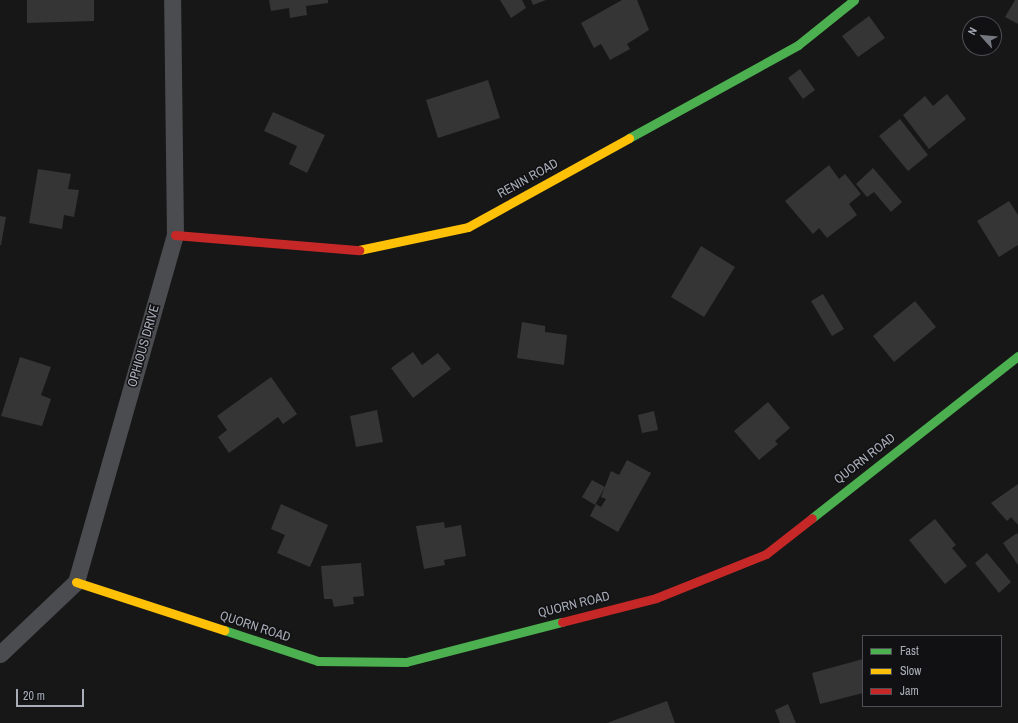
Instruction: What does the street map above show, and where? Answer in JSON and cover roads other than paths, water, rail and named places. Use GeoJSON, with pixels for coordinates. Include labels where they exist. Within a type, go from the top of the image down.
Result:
{"type":"FeatureCollection","features":[{"type":"Feature","properties":{"kind":"street","name":"OPHIOUS DRIVE"},"geometry":{"type":"LineString","coordinates":[[76,582],[175,235],[172,0]]}},
{"type":"Feature","properties":{"kind":"street","name":"RENIN ROAD"},"geometry":{"type":"LineString","coordinates":[[175,235],[356,251],[468,227],[798,45],[854,0]]}},
{"type":"Feature","properties":{"kind":"street","name":"QUORN ROAD"},"geometry":{"type":"LineString","coordinates":[[76,582],[318,661],[406,662],[656,598],[766,554],[1018,356]]}},
{"type":"Feature","properties":{"kind":"street"},"geometry":{"type":"LineString","coordinates":[[0,654],[76,582]]}}]}
